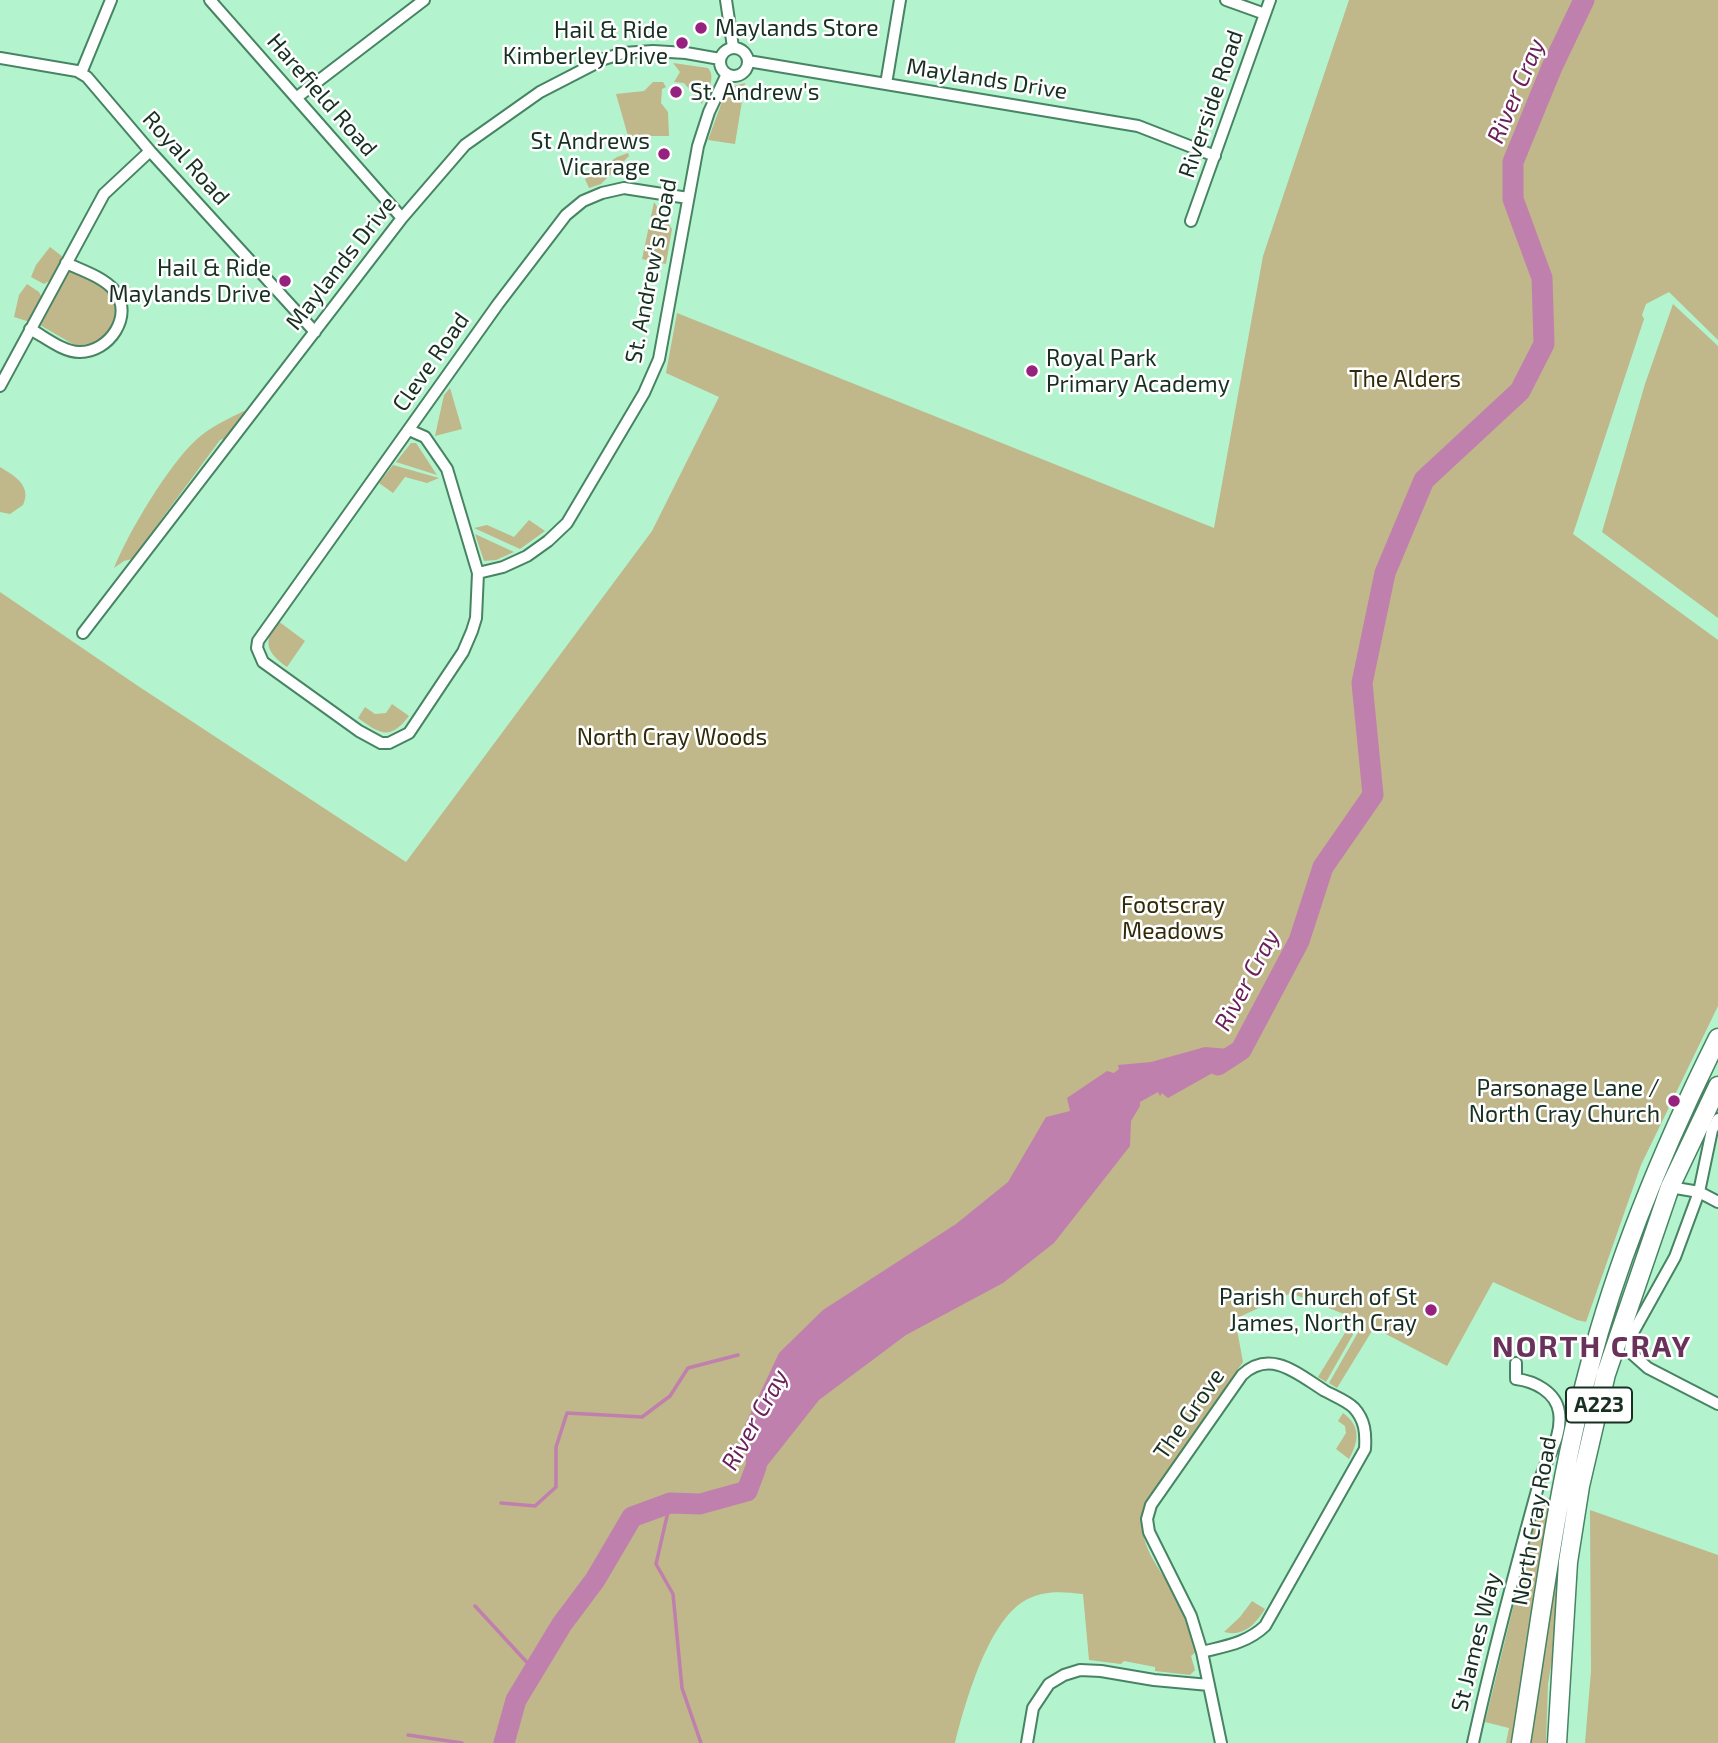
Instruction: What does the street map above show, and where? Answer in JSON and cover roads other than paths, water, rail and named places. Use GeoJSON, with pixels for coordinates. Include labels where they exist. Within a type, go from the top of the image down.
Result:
{"type":"FeatureCollection","features":[{"type":"Feature","properties":{"kind":"main road","name":"North Cray Road"},"geometry":{"type":"LineString","coordinates":[[1521,1743],[1557,1514],[1588,1369],[1617,1276],[1655,1172],[1718,1038]]}},
{"type":"Feature","properties":{"kind":"main road","name":"North Cray Road"},"geometry":{"type":"LineString","coordinates":[[1557,1743],[1568,1562],[1580,1486],[1606,1374],[1670,1187],[1718,1086]]}},
{"type":"Feature","properties":{"kind":"street"},"geometry":{"type":"LineString","coordinates":[[0,58],[81,73],[111,0]]}},
{"type":"Feature","properties":{"kind":"street","name":"Harefield Road"},"geometry":{"type":"LineString","coordinates":[[210,0],[402,218]]}},
{"type":"Feature","properties":{"kind":"street"},"geometry":{"type":"LineString","coordinates":[[726,0],[733,47]]}},
{"type":"Feature","properties":{"kind":"street"},"geometry":{"type":"LineString","coordinates":[[886,84],[900,0]]}},
{"type":"Feature","properties":{"kind":"street"},"geometry":{"type":"LineString","coordinates":[[1226,0],[1265,14]]}},
{"type":"Feature","properties":{"kind":"street","name":"Riverside Road"},"geometry":{"type":"LineString","coordinates":[[1191,221],[1270,0]]}},
{"type":"Feature","properties":{"kind":"street"},"geometry":{"type":"LineString","coordinates":[[296,98],[415,2]]}},
{"type":"Feature","properties":{"kind":"street"},"geometry":{"type":"LineString","coordinates":[[733,47],[744,51],[748,61],[745,71],[736,76],[727,74],[720,67],[720,59],[726,50],[733,47]]}},
{"type":"Feature","properties":{"kind":"street","name":"Maylands Drive"},"geometry":{"type":"LineString","coordinates":[[83,633],[402,218],[465,145],[540,92],[584,67],[623,53],[686,53],[720,59]]}},
{"type":"Feature","properties":{"kind":"street","name":"Maylands Drive"},"geometry":{"type":"LineString","coordinates":[[748,61],[1138,126],[1215,156]]}},
{"type":"Feature","properties":{"kind":"street","name":"Royal Road"},"geometry":{"type":"LineString","coordinates":[[81,73],[315,332]]}},
{"type":"Feature","properties":{"kind":"street","name":"St. Andrew's Road"},"geometry":{"type":"LineString","coordinates":[[478,573],[503,567],[527,556],[567,523],[644,393],[659,359],[698,146],[709,112],[727,74]]}},
{"type":"Feature","properties":{"kind":"street"},"geometry":{"type":"LineString","coordinates":[[0,386],[104,194],[150,151]]}},
{"type":"Feature","properties":{"kind":"street","name":"Cleve Road"},"geometry":{"type":"LineString","coordinates":[[478,573],[475,618],[467,644],[409,733],[389,743],[381,743],[359,731],[263,662],[257,648],[258,641],[498,303],[566,215],[583,201],[624,188],[688,198]]}},
{"type":"Feature","properties":{"kind":"street"},"geometry":{"type":"LineString","coordinates":[[30,329],[71,351],[95,349],[112,338],[121,309],[116,292],[66,263]]}},
{"type":"Feature","properties":{"kind":"street"},"geometry":{"type":"LineString","coordinates":[[409,430],[425,437],[447,469],[478,573]]}},
{"type":"Feature","properties":{"kind":"street"},"geometry":{"type":"LineString","coordinates":[[1718,1119],[1712,1130],[1699,1192],[1675,1257],[1631,1336],[1630,1352],[1648,1367],[1718,1404]]}},
{"type":"Feature","properties":{"kind":"street"},"geometry":{"type":"LineString","coordinates":[[1670,1187],[1699,1192],[1718,1202]]}},
{"type":"Feature","properties":{"kind":"street","name":"The Grove"},"geometry":{"type":"LineString","coordinates":[[1202,1652],[1253,1637],[1265,1626],[1365,1449],[1366,1429],[1354,1408],[1284,1366],[1269,1363],[1252,1366],[1242,1375],[1151,1505],[1147,1519],[1149,1532],[1191,1616],[1202,1652],[1221,1743]]}},
{"type":"Feature","properties":{"kind":"street","name":"St James Way"},"geometry":{"type":"LineString","coordinates":[[1473,1743],[1494,1646],[1541,1473],[1560,1431],[1559,1410],[1551,1396],[1536,1384],[1511,1379],[1516,1363]]}},
{"type":"Feature","properties":{"kind":"street"},"geometry":{"type":"LineString","coordinates":[[1027,1743],[1033,1708],[1049,1684],[1063,1675],[1080,1670],[1101,1671],[1164,1682],[1209,1685]]}},
{"type":"Feature","properties":{"kind":"water"},"geometry":{"type":"Polygon","coordinates":[[[1205,1047],[1241,1050],[1232,1062],[1168,1098],[1162,1093],[1160,1096],[1158,1092],[1140,1102],[1131,1121],[1130,1146],[1054,1243],[1003,1283],[906,1335],[819,1400],[747,1491],[745,1425],[779,1353],[823,1310],[956,1224],[1008,1182],[1046,1117],[1070,1111],[1067,1098],[1107,1071],[1114,1073],[1119,1069],[1118,1065],[1151,1062],[1205,1047]]]}},
{"type":"Feature","properties":{"kind":"waterway","name":"River Cray"},"geometry":{"type":"LineString","coordinates":[[1218,1065],[1241,1050],[1299,941],[1323,867],[1373,795],[1362,683],[1385,573],[1424,480],[1520,391],[1544,344],[1542,278],[1513,199],[1513,162],[1552,67],[1584,0]]}},
{"type":"Feature","properties":{"kind":"waterway"},"geometry":{"type":"LineString","coordinates":[[501,1503],[535,1506],[556,1487],[556,1447],[567,1413],[642,1417],[670,1396],[688,1368],[738,1355]]}},
{"type":"Feature","properties":{"kind":"waterway","name":"River Cray"},"geometry":{"type":"LineString","coordinates":[[504,1743],[516,1700],[562,1624],[595,1580],[632,1517],[670,1503],[700,1504],[747,1491],[756,1467]]}},
{"type":"Feature","properties":{"kind":"waterway"},"geometry":{"type":"LineString","coordinates":[[670,1503],[656,1564],[673,1594],[682,1688],[701,1743]]}},
{"type":"Feature","properties":{"kind":"waterway"},"geometry":{"type":"LineString","coordinates":[[475,1606],[534,1670]]}},
{"type":"Feature","properties":{"kind":"waterway"},"geometry":{"type":"LineString","coordinates":[[408,1735],[462,1743]]}},
{"type":"Feature","properties":{"kind":"place","name":"Maylands Store"},"geometry":{"type":"Point","coordinates":[701,28]}},
{"type":"Feature","properties":{"kind":"place","name":"Hail & Ride Kimberley Drive"},"geometry":{"type":"Point","coordinates":[682,43]}},
{"type":"Feature","properties":{"kind":"place","name":"St. Andrew's"},"geometry":{"type":"Point","coordinates":[676,92]}},
{"type":"Feature","properties":{"kind":"place","name":"St Andrews Vicarage"},"geometry":{"type":"Point","coordinates":[664,154]}},
{"type":"Feature","properties":{"kind":"place","name":"Hail & Ride Maylands Drive"},"geometry":{"type":"Point","coordinates":[285,281]}},
{"type":"Feature","properties":{"kind":"place","name":"Royal Park Primary Academy"},"geometry":{"type":"Point","coordinates":[1032,371]}},
{"type":"Feature","properties":{"kind":"place","name":"Parsonage Lane / North Cray Church"},"geometry":{"type":"Point","coordinates":[1674,1101]}},
{"type":"Feature","properties":{"kind":"place","name":"Parish Church of St James, North Cray"},"geometry":{"type":"Point","coordinates":[1431,1310]}},
{"type":"Feature","properties":{"kind":"district","name":"NORTH CRAY"},"geometry":{"type":"Point","coordinates":[1592,1347]}},
{"type":"Feature","properties":{"kind":"park label","name":"The Alders"},"geometry":{"type":"Point","coordinates":[1405,379]}},
{"type":"Feature","properties":{"kind":"park label","name":"North Cray Woods"},"geometry":{"type":"Point","coordinates":[672,737]}},
{"type":"Feature","properties":{"kind":"park label","name":"Footscray Meadows"},"geometry":{"type":"Point","coordinates":[1173,918]}}]}
